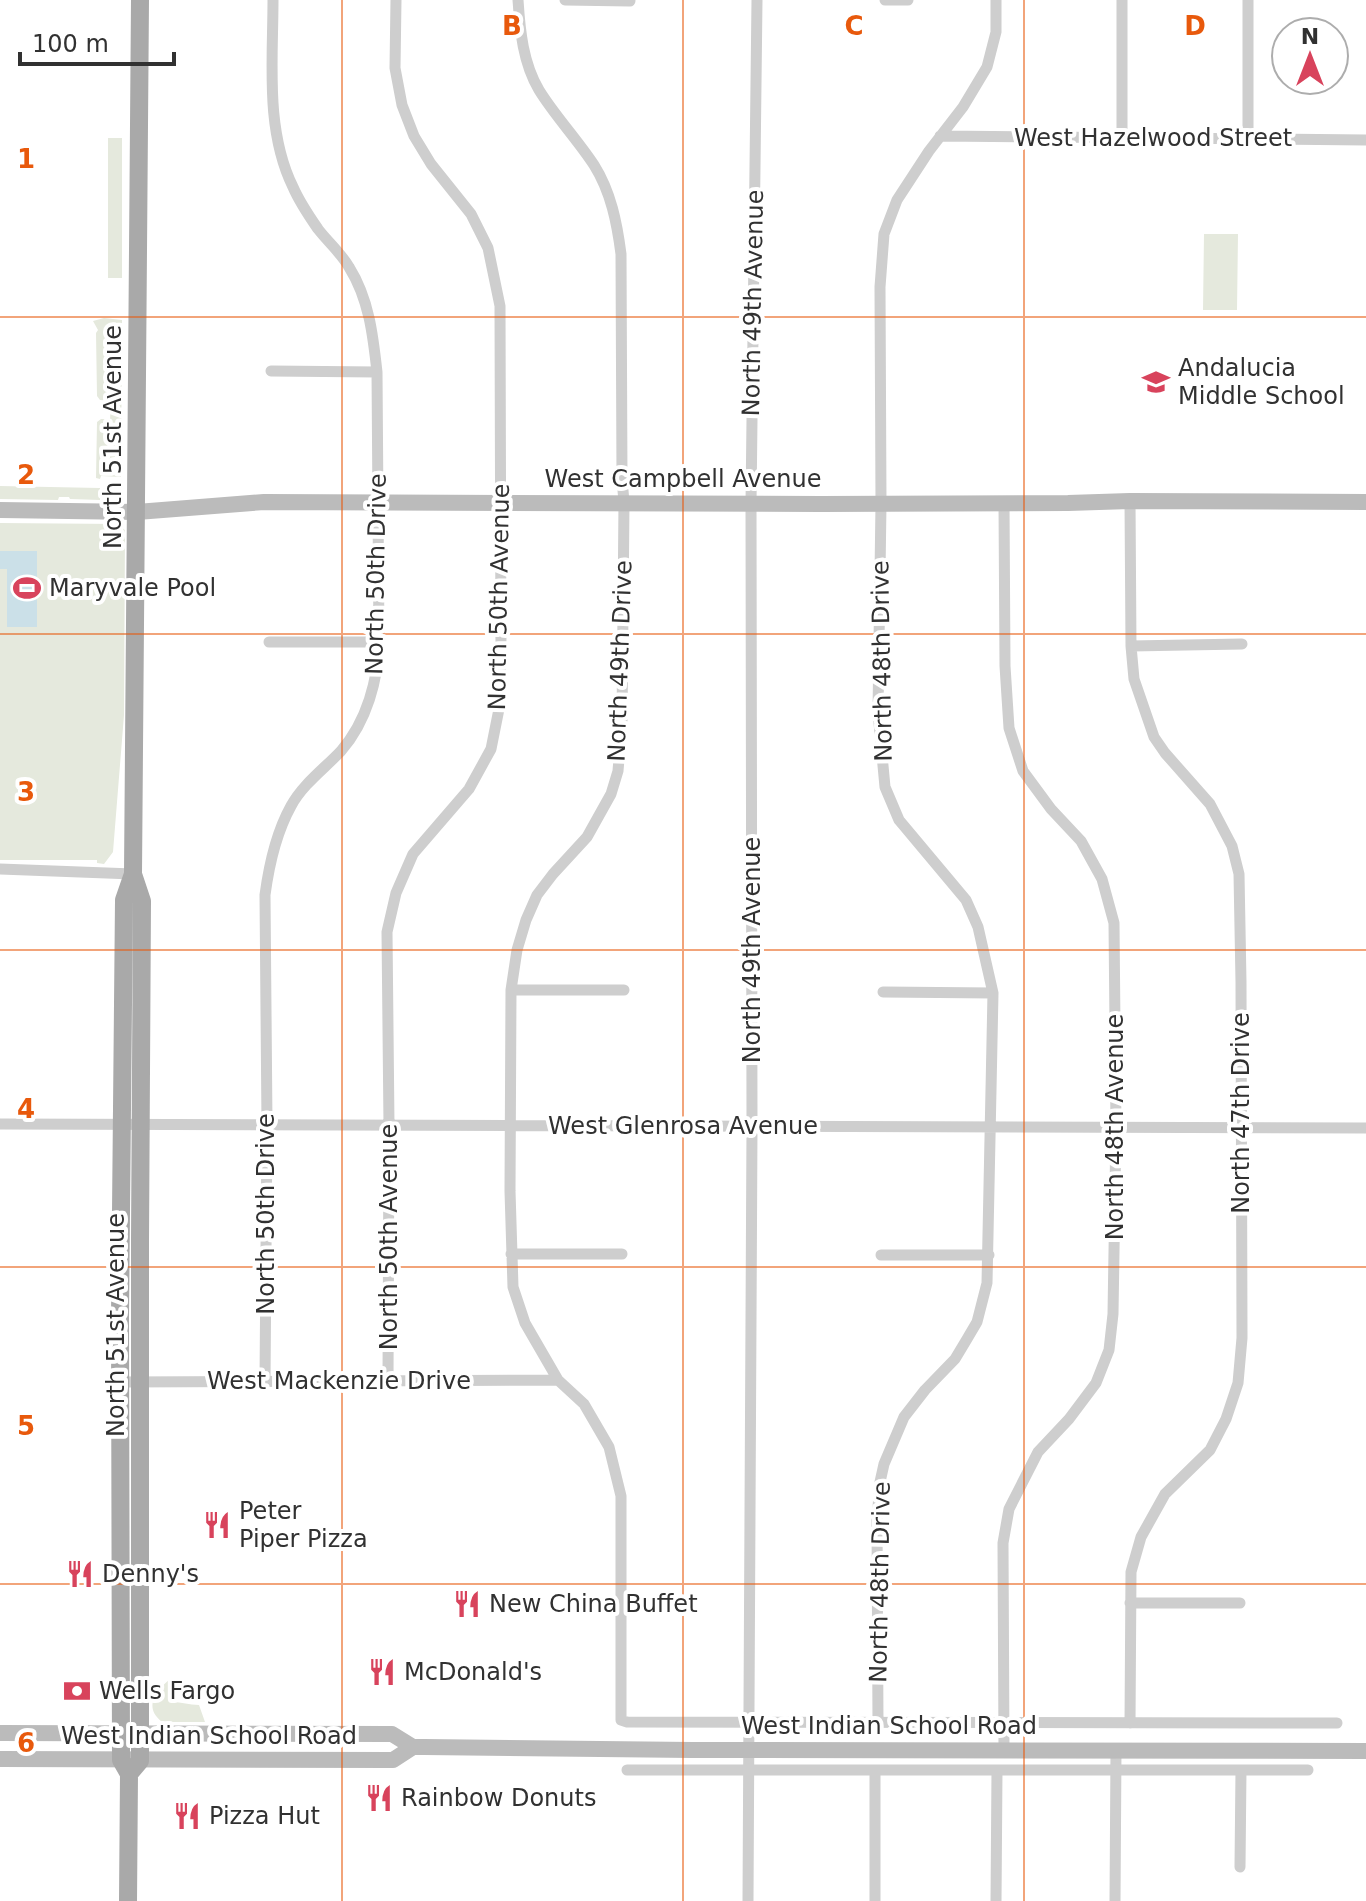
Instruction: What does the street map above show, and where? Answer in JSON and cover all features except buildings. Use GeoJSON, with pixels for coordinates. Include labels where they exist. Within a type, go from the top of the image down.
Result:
{"type":"FeatureCollection","features":[{"type":"Feature","properties":{"kind":"main road","name":"North 51st Avenue"},"geometry":{"type":"LineString","coordinates":[[128,1901],[130,1734],[120,1382],[121,1124],[124,900],[133,874],[140,0]]}},
{"type":"Feature","properties":{"kind":"main road","name":"West Campbell Avenue"},"geometry":{"type":"LineString","coordinates":[[0,510],[137,512],[264,502],[1366,502]]}},
{"type":"Feature","properties":{"kind":"main road","name":"North 51st Avenue"},"geometry":{"type":"LineString","coordinates":[[130,1734],[141,1382],[142,901],[133,874]]}},
{"type":"Feature","properties":{"kind":"main road","name":"West Indian School Road"},"geometry":{"type":"LineString","coordinates":[[0,1733],[392,1734],[413,1747],[1366,1751]]}},
{"type":"Feature","properties":{"kind":"main road","name":"West Indian School Road"},"geometry":{"type":"LineString","coordinates":[[0,1759],[130,1765],[393,1760],[413,1747]]}},
{"type":"Feature","properties":{"kind":"street","name":"North 50th Drive"},"geometry":{"type":"LineString","coordinates":[[265,1382],[265,895],[268,873],[278,835],[291,805],[304,787],[342,749],[366,709],[376,673],[379,642],[377,372],[373,331],[367,304],[349,265],[317,227],[293,187],[282,157],[274,123],[273,0]]}},
{"type":"Feature","properties":{"kind":"street","name":"North 50th Avenue"},"geometry":{"type":"LineString","coordinates":[[388,1381],[387,932],[396,893],[413,854],[469,789],[491,749],[499,709],[501,657],[500,306],[488,248],[471,214],[431,164],[414,136],[402,105],[395,68],[396,0]]}},
{"type":"Feature","properties":{"kind":"street","name":"North 49th Drive"},"geometry":{"type":"LineString","coordinates":[[518,0],[520,34],[538,88],[595,166],[616,219],[622,267],[624,502],[622,722],[618,771],[611,794],[587,837],[537,895],[517,950],[511,990],[510,1191],[513,1287],[525,1323],[558,1380],[584,1404],[609,1447],[621,1496],[621,1720]]}},
{"type":"Feature","properties":{"kind":"street"},"geometry":{"type":"LineString","coordinates":[[565,0],[630,1]]}},
{"type":"Feature","properties":{"kind":"street","name":"North 49th Avenue"},"geometry":{"type":"LineString","coordinates":[[748,1901],[751,503],[757,0]]}},
{"type":"Feature","properties":{"kind":"street"},"geometry":{"type":"LineString","coordinates":[[885,0],[908,0]]}},
{"type":"Feature","properties":{"kind":"street","name":"North 48th Drive"},"geometry":{"type":"LineString","coordinates":[[878,1723],[877,1520],[884,1464],[904,1417],[955,1359],[977,1322],[987,1283],[993,993],[978,927],[966,900],[899,820],[885,787],[878,712],[880,287],[884,234],[897,200],[963,107],[987,67],[996,32],[996,0]]}},
{"type":"Feature","properties":{"kind":"street"},"geometry":{"type":"LineString","coordinates":[[1122,0],[1122,137]]}},
{"type":"Feature","properties":{"kind":"street"},"geometry":{"type":"LineString","coordinates":[[1248,0],[1248,138]]}},
{"type":"Feature","properties":{"kind":"street","name":"West Hazelwood Street"},"geometry":{"type":"LineString","coordinates":[[940,136],[1366,140]]}},
{"type":"Feature","properties":{"kind":"street"},"geometry":{"type":"LineString","coordinates":[[271,371],[377,372]]}},
{"type":"Feature","properties":{"kind":"street","name":"North 47th Drive"},"geometry":{"type":"LineString","coordinates":[[1130,501],[1134,679],[1154,737],[1210,804],[1232,846],[1239,874],[1242,1338],[1238,1383],[1226,1419],[1210,1450],[1165,1494],[1141,1537],[1131,1572],[1130,1723]]}},
{"type":"Feature","properties":{"kind":"street","name":"North 48th Avenue"},"geometry":{"type":"LineString","coordinates":[[1004,503],[1005,666],[1009,728],[1023,771],[1051,809],[1081,841],[1102,879],[1114,923],[1116,1127],[1113,1314],[1109,1350],[1096,1383],[1069,1419],[1038,1452],[1009,1509],[1003,1543],[1004,1750]]}},
{"type":"Feature","properties":{"kind":"street"},"geometry":{"type":"LineString","coordinates":[[269,642],[379,642]]}},
{"type":"Feature","properties":{"kind":"street"},"geometry":{"type":"LineString","coordinates":[[1131,646],[1242,644]]}},
{"type":"Feature","properties":{"kind":"street"},"geometry":{"type":"LineString","coordinates":[[0,869],[133,874]]}},
{"type":"Feature","properties":{"kind":"street"},"geometry":{"type":"LineString","coordinates":[[511,990],[624,990]]}},
{"type":"Feature","properties":{"kind":"street"},"geometry":{"type":"LineString","coordinates":[[883,992],[993,993]]}},
{"type":"Feature","properties":{"kind":"street","name":"West Glenrosa Avenue"},"geometry":{"type":"LineString","coordinates":[[0,1124],[1366,1128]]}},
{"type":"Feature","properties":{"kind":"street"},"geometry":{"type":"LineString","coordinates":[[511,1254],[622,1254]]}},
{"type":"Feature","properties":{"kind":"street"},"geometry":{"type":"LineString","coordinates":[[881,1255],[989,1255]]}},
{"type":"Feature","properties":{"kind":"street","name":"West Mackenzie Drive"},"geometry":{"type":"LineString","coordinates":[[120,1382],[558,1380]]}},
{"type":"Feature","properties":{"kind":"street"},"geometry":{"type":"LineString","coordinates":[[1130,1603],[1240,1603]]}},
{"type":"Feature","properties":{"kind":"street","name":"West Indian School Road"},"geometry":{"type":"LineString","coordinates":[[621,1720],[1337,1723]]}},
{"type":"Feature","properties":{"kind":"street"},"geometry":{"type":"LineString","coordinates":[[1115,1901],[1116,1750]]}},
{"type":"Feature","properties":{"kind":"street","name":"West Indian School Road"},"geometry":{"type":"LineString","coordinates":[[627,1770],[1308,1770]]}},
{"type":"Feature","properties":{"kind":"street"},"geometry":{"type":"LineString","coordinates":[[875,1770],[875,1901]]}},
{"type":"Feature","properties":{"kind":"street"},"geometry":{"type":"LineString","coordinates":[[996,1901],[997,1770]]}},
{"type":"Feature","properties":{"kind":"street"},"geometry":{"type":"LineString","coordinates":[[1240,1867],[1241,1770]]}},
{"type":"Feature","properties":{"kind":"shaded area"},"geometry":{"type":"Polygon","coordinates":[[[108,138],[122,138],[122,278],[108,278],[108,138]]]}},
{"type":"Feature","properties":{"kind":"shaded area"},"geometry":{"type":"Polygon","coordinates":[[[1204,234],[1238,234],[1237,310],[1203,310],[1204,234]]]}},
{"type":"Feature","properties":{"kind":"shaded area"},"geometry":{"type":"Polygon","coordinates":[[[104,318],[122,320],[121,477],[101,476],[100,479],[96,478],[97,422],[110,419],[111,401],[100,400],[97,396],[98,330],[93,321],[104,318]]]}},
{"type":"Feature","properties":{"kind":"shaded area"},"geometry":{"type":"Polygon","coordinates":[[[0,486],[100,488],[100,500],[69,497],[59,497],[58,500],[0,499],[0,486]]]}},
{"type":"Feature","properties":{"kind":"shaded area"},"geometry":{"type":"Polygon","coordinates":[[[0,523],[119,524],[125,531],[124,715],[113,852],[104,864],[97,863],[97,860],[0,860],[0,523]]]}},
{"type":"Feature","properties":{"kind":"shaded area"},"geometry":{"type":"Polygon","coordinates":[[[172,1677],[172,1702],[199,1705],[205,1722],[162,1722],[155,1714],[152,1704],[155,1690],[172,1677]]]}},
{"type":"Feature","properties":{"kind":"water"},"geometry":{"type":"Polygon","coordinates":[[[0,551],[37,551],[37,627],[7,627],[7,569],[0,569],[0,551]]]}},
{"type":"Feature","properties":{"kind":"place","name":"Andalucia Middle School"},"geometry":{"type":"Point","coordinates":[1156,382]}},
{"type":"Feature","properties":{"kind":"place","name":"Maryvale Pool"},"geometry":{"type":"Point","coordinates":[27,588]}},
{"type":"Feature","properties":{"kind":"place","name":"Peter Piper Pizza"},"geometry":{"type":"Point","coordinates":[217,1525]}},
{"type":"Feature","properties":{"kind":"place","name":"Denny's"},"geometry":{"type":"Point","coordinates":[80,1574]}},
{"type":"Feature","properties":{"kind":"place","name":"New China Buffet"},"geometry":{"type":"Point","coordinates":[467,1604]}},
{"type":"Feature","properties":{"kind":"place","name":"McDonald's"},"geometry":{"type":"Point","coordinates":[382,1672]}},
{"type":"Feature","properties":{"kind":"place","name":"Wells Fargo"},"geometry":{"type":"Point","coordinates":[77,1691]}},
{"type":"Feature","properties":{"kind":"place","name":"Rainbow Donuts"},"geometry":{"type":"Point","coordinates":[379,1798]}},
{"type":"Feature","properties":{"kind":"place","name":"Pizza Hut"},"geometry":{"type":"Point","coordinates":[187,1816]}}]}
